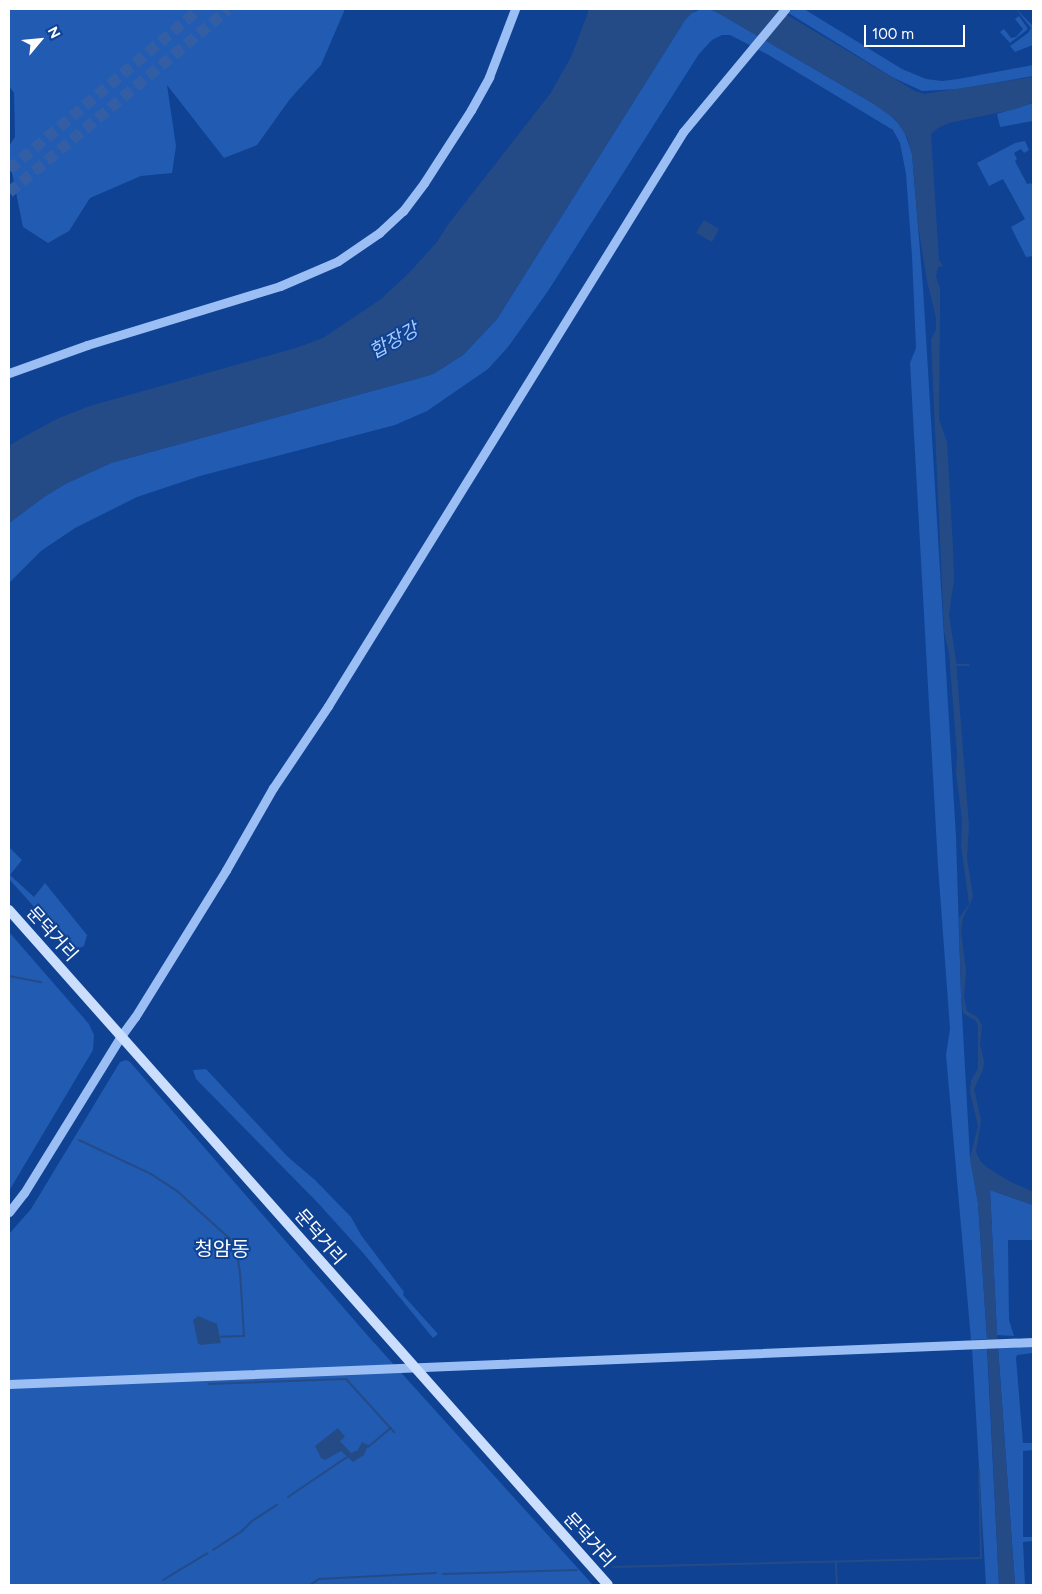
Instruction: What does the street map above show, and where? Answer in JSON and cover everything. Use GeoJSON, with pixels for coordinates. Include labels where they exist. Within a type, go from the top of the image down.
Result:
{"type":"FeatureCollection","features":[{"type":"Feature","properties":{"kind":"main road","name":"문덕거리"},"geometry":{"type":"LineString","coordinates":[[9,910],[608,1585]]}},
{"type":"Feature","properties":{"kind":"street"},"geometry":{"type":"LineString","coordinates":[[9,373],[87,345],[280,286],[338,261],[379,233],[403,211],[424,183],[471,110],[489,77],[515,9]]}},
{"type":"Feature","properties":{"kind":"street"},"geometry":{"type":"LineString","coordinates":[[9,1212],[24,1193],[226,870],[273,788],[328,706],[673,147],[701,108],[785,9]]}},
{"type":"Feature","properties":{"kind":"street"},"geometry":{"type":"LineString","coordinates":[[9,1384],[1033,1342]]}},
{"type":"Feature","properties":{"kind":"shaded area"},"geometry":{"type":"Polygon","coordinates":[[[9,9],[345,9],[321,65],[290,99],[257,145],[224,158],[167,85],[176,146],[172,173],[141,176],[90,198],[69,231],[48,243],[23,227],[9,158],[9,146],[15,137],[14,93],[9,86],[9,9]]]}},
{"type":"Feature","properties":{"kind":"shaded area"},"geometry":{"type":"Polygon","coordinates":[[[701,9],[710,9],[720,14],[886,111],[903,128],[912,154],[923,287],[956,837],[961,995],[970,1158],[978,1203],[987,1339],[971,1340],[946,1055],[950,1029],[938,866],[910,363],[916,348],[912,256],[906,174],[900,143],[893,130],[767,54],[730,35],[722,35],[712,40],[699,54],[548,291],[508,347],[488,369],[427,411],[395,425],[200,476],[137,497],[75,528],[41,551],[9,583],[9,523],[65,484],[111,463],[433,374],[463,355],[497,319],[685,20],[690,14],[701,9]]]}},
{"type":"Feature","properties":{"kind":"shaded area"},"geometry":{"type":"Polygon","coordinates":[[[782,9],[804,9],[902,69],[926,79],[942,81],[958,79],[1033,65],[1033,76],[959,89],[922,91],[892,77],[782,9]]]}},
{"type":"Feature","properties":{"kind":"shaded area"},"geometry":{"type":"Polygon","coordinates":[[[1016,9],[1033,26],[1033,45],[1015,52],[1010,46],[1028,33],[1031,28],[1016,9]]]}},
{"type":"Feature","properties":{"kind":"shaded area"},"geometry":{"type":"Polygon","coordinates":[[[1019,16],[1028,29],[1010,43],[1000,32],[1004,29],[1011,38],[1016,37],[1023,29],[1015,19],[1019,16]]]}},
{"type":"Feature","properties":{"kind":"shaded area"},"geometry":{"type":"Polygon","coordinates":[[[1033,103],[1033,121],[1000,127],[997,114],[1033,103]]]}},
{"type":"Feature","properties":{"kind":"shaded area"},"geometry":{"type":"Polygon","coordinates":[[[1025,141],[1029,150],[1024,153],[1021,149],[1014,153],[1017,159],[1015,161],[1027,184],[1031,183],[1033,187],[1033,256],[1026,257],[1011,227],[1025,219],[1003,179],[989,186],[977,163],[1015,143],[1025,141]]]}},
{"type":"Feature","properties":{"kind":"shaded area"},"geometry":{"type":"Polygon","coordinates":[[[9,847],[22,860],[10,875],[34,897],[45,883],[87,935],[84,946],[77,949],[71,948],[9,879],[9,847]]]}},
{"type":"Feature","properties":{"kind":"shaded area"},"geometry":{"type":"Polygon","coordinates":[[[9,932],[89,1024],[94,1035],[93,1050],[9,1191],[9,932]]]}},
{"type":"Feature","properties":{"kind":"shaded area"},"geometry":{"type":"Polygon","coordinates":[[[126,1060],[130,1062],[368,1336],[593,1585],[9,1585],[9,1234],[31,1209],[120,1062],[126,1060]]]}},
{"type":"Feature","properties":{"kind":"shaded area"},"geometry":{"type":"Polygon","coordinates":[[[206,1069],[288,1157],[315,1180],[351,1217],[361,1235],[404,1292],[403,1295],[438,1334],[433,1338],[364,1254],[318,1203],[196,1079],[193,1070],[206,1069]]]}},
{"type":"Feature","properties":{"kind":"shaded area"},"geometry":{"type":"Polygon","coordinates":[[[990,1190],[1033,1205],[1033,1240],[1008,1240],[1009,1320],[1014,1336],[997,1335],[990,1190]]]}},
{"type":"Feature","properties":{"kind":"shaded area"},"geometry":{"type":"Polygon","coordinates":[[[998,1347],[1033,1347],[1033,1353],[1017,1355],[1016,1358],[1023,1443],[1033,1443],[1033,1450],[1023,1451],[1023,1537],[1033,1537],[1033,1541],[1023,1542],[1025,1585],[1015,1585],[998,1347]]]}},
{"type":"Feature","properties":{"kind":"shaded area"},"geometry":{"type":"Polygon","coordinates":[[[972,1348],[987,1348],[999,1585],[986,1585],[972,1348]]]}},
{"type":"Feature","properties":{"kind":"water","name":"합장강"},"geometry":{"type":"Polygon","coordinates":[[[588,9],[710,9],[695,10],[685,20],[497,319],[463,355],[433,374],[111,463],[65,484],[9,523],[9,446],[25,436],[59,418],[90,406],[296,348],[323,338],[381,299],[409,273],[437,242],[447,226],[550,94],[571,57],[588,9]]]}},
{"type":"Feature","properties":{"kind":"water"},"geometry":{"type":"Polygon","coordinates":[[[710,9],[777,9],[915,91],[924,94],[1033,77],[1033,102],[1016,109],[949,123],[931,134],[939,260],[943,266],[938,267],[936,277],[940,288],[939,419],[947,442],[953,547],[954,580],[949,614],[956,661],[969,826],[967,858],[973,897],[963,918],[961,931],[966,970],[964,997],[967,1011],[977,1017],[982,1025],[980,1044],[984,1061],[983,1070],[974,1089],[981,1120],[976,1152],[981,1162],[988,1168],[1009,1181],[1033,1192],[1033,1205],[990,1190],[997,1335],[1015,1585],[999,1585],[987,1338],[978,1203],[970,1158],[978,1126],[970,1092],[971,1081],[978,1068],[978,1026],[976,1021],[963,1013],[961,995],[959,918],[969,904],[961,845],[962,819],[956,773],[957,754],[949,653],[944,631],[931,339],[936,330],[936,318],[927,281],[918,225],[912,154],[907,137],[895,119],[869,101],[710,9]]]}},
{"type":"Feature","properties":{"kind":"water"},"geometry":{"type":"Polygon","coordinates":[[[704,220],[719,229],[712,242],[696,233],[704,220]]]}},
{"type":"Feature","properties":{"kind":"water"},"geometry":{"type":"Polygon","coordinates":[[[198,1316],[217,1324],[221,1343],[200,1345],[198,1343],[193,1320],[198,1316]]]}},
{"type":"Feature","properties":{"kind":"water"},"geometry":{"type":"Polygon","coordinates":[[[338,1428],[345,1437],[340,1441],[351,1453],[358,1450],[362,1442],[368,1445],[364,1455],[353,1462],[341,1451],[325,1460],[321,1458],[315,1446],[338,1428]]]}},
{"type":"Feature","properties":{"kind":"waterway"},"geometry":{"type":"LineString","coordinates":[[953,665],[969,665]]}},
{"type":"Feature","properties":{"kind":"waterway"},"geometry":{"type":"LineString","coordinates":[[9,976],[41,982]]}},
{"type":"Feature","properties":{"kind":"waterway"},"geometry":{"type":"LineString","coordinates":[[79,1140],[151,1174],[176,1190],[230,1239],[237,1254],[240,1272],[244,1336],[221,1337]]}},
{"type":"Feature","properties":{"kind":"waterway"},"geometry":{"type":"LineString","coordinates":[[209,1384],[346,1379],[394,1432]]}},
{"type":"Feature","properties":{"kind":"waterway"},"geometry":{"type":"LineString","coordinates":[[368,1447],[391,1428]]}},
{"type":"Feature","properties":{"kind":"waterway"},"geometry":{"type":"LineString","coordinates":[[288,1497],[347,1457]]}},
{"type":"Feature","properties":{"kind":"waterway"},"geometry":{"type":"LineString","coordinates":[[613,1567],[981,1558],[979,1470]]}},
{"type":"Feature","properties":{"kind":"waterway"},"geometry":{"type":"LineString","coordinates":[[213,1550],[277,1505]]}},
{"type":"Feature","properties":{"kind":"waterway"},"geometry":{"type":"LineString","coordinates":[[163,1580],[208,1553]]}},
{"type":"Feature","properties":{"kind":"waterway"},"geometry":{"type":"LineString","coordinates":[[836,1562],[837,1585]]}},
{"type":"Feature","properties":{"kind":"waterway"},"geometry":{"type":"LineString","coordinates":[[443,1574],[577,1570]]}},
{"type":"Feature","properties":{"kind":"waterway"},"geometry":{"type":"LineString","coordinates":[[310,1585],[319,1579],[436,1573]]}},
{"type":"Feature","properties":{"kind":"tunnel"},"geometry":{"type":"LineString","coordinates":[[9,169],[199,9]]}},
{"type":"Feature","properties":{"kind":"tunnel"},"geometry":{"type":"LineString","coordinates":[[9,192],[228,9]]}},
{"type":"Feature","properties":{"kind":"district","name":"청암동"},"geometry":{"type":"Point","coordinates":[222,1249]}}]}
